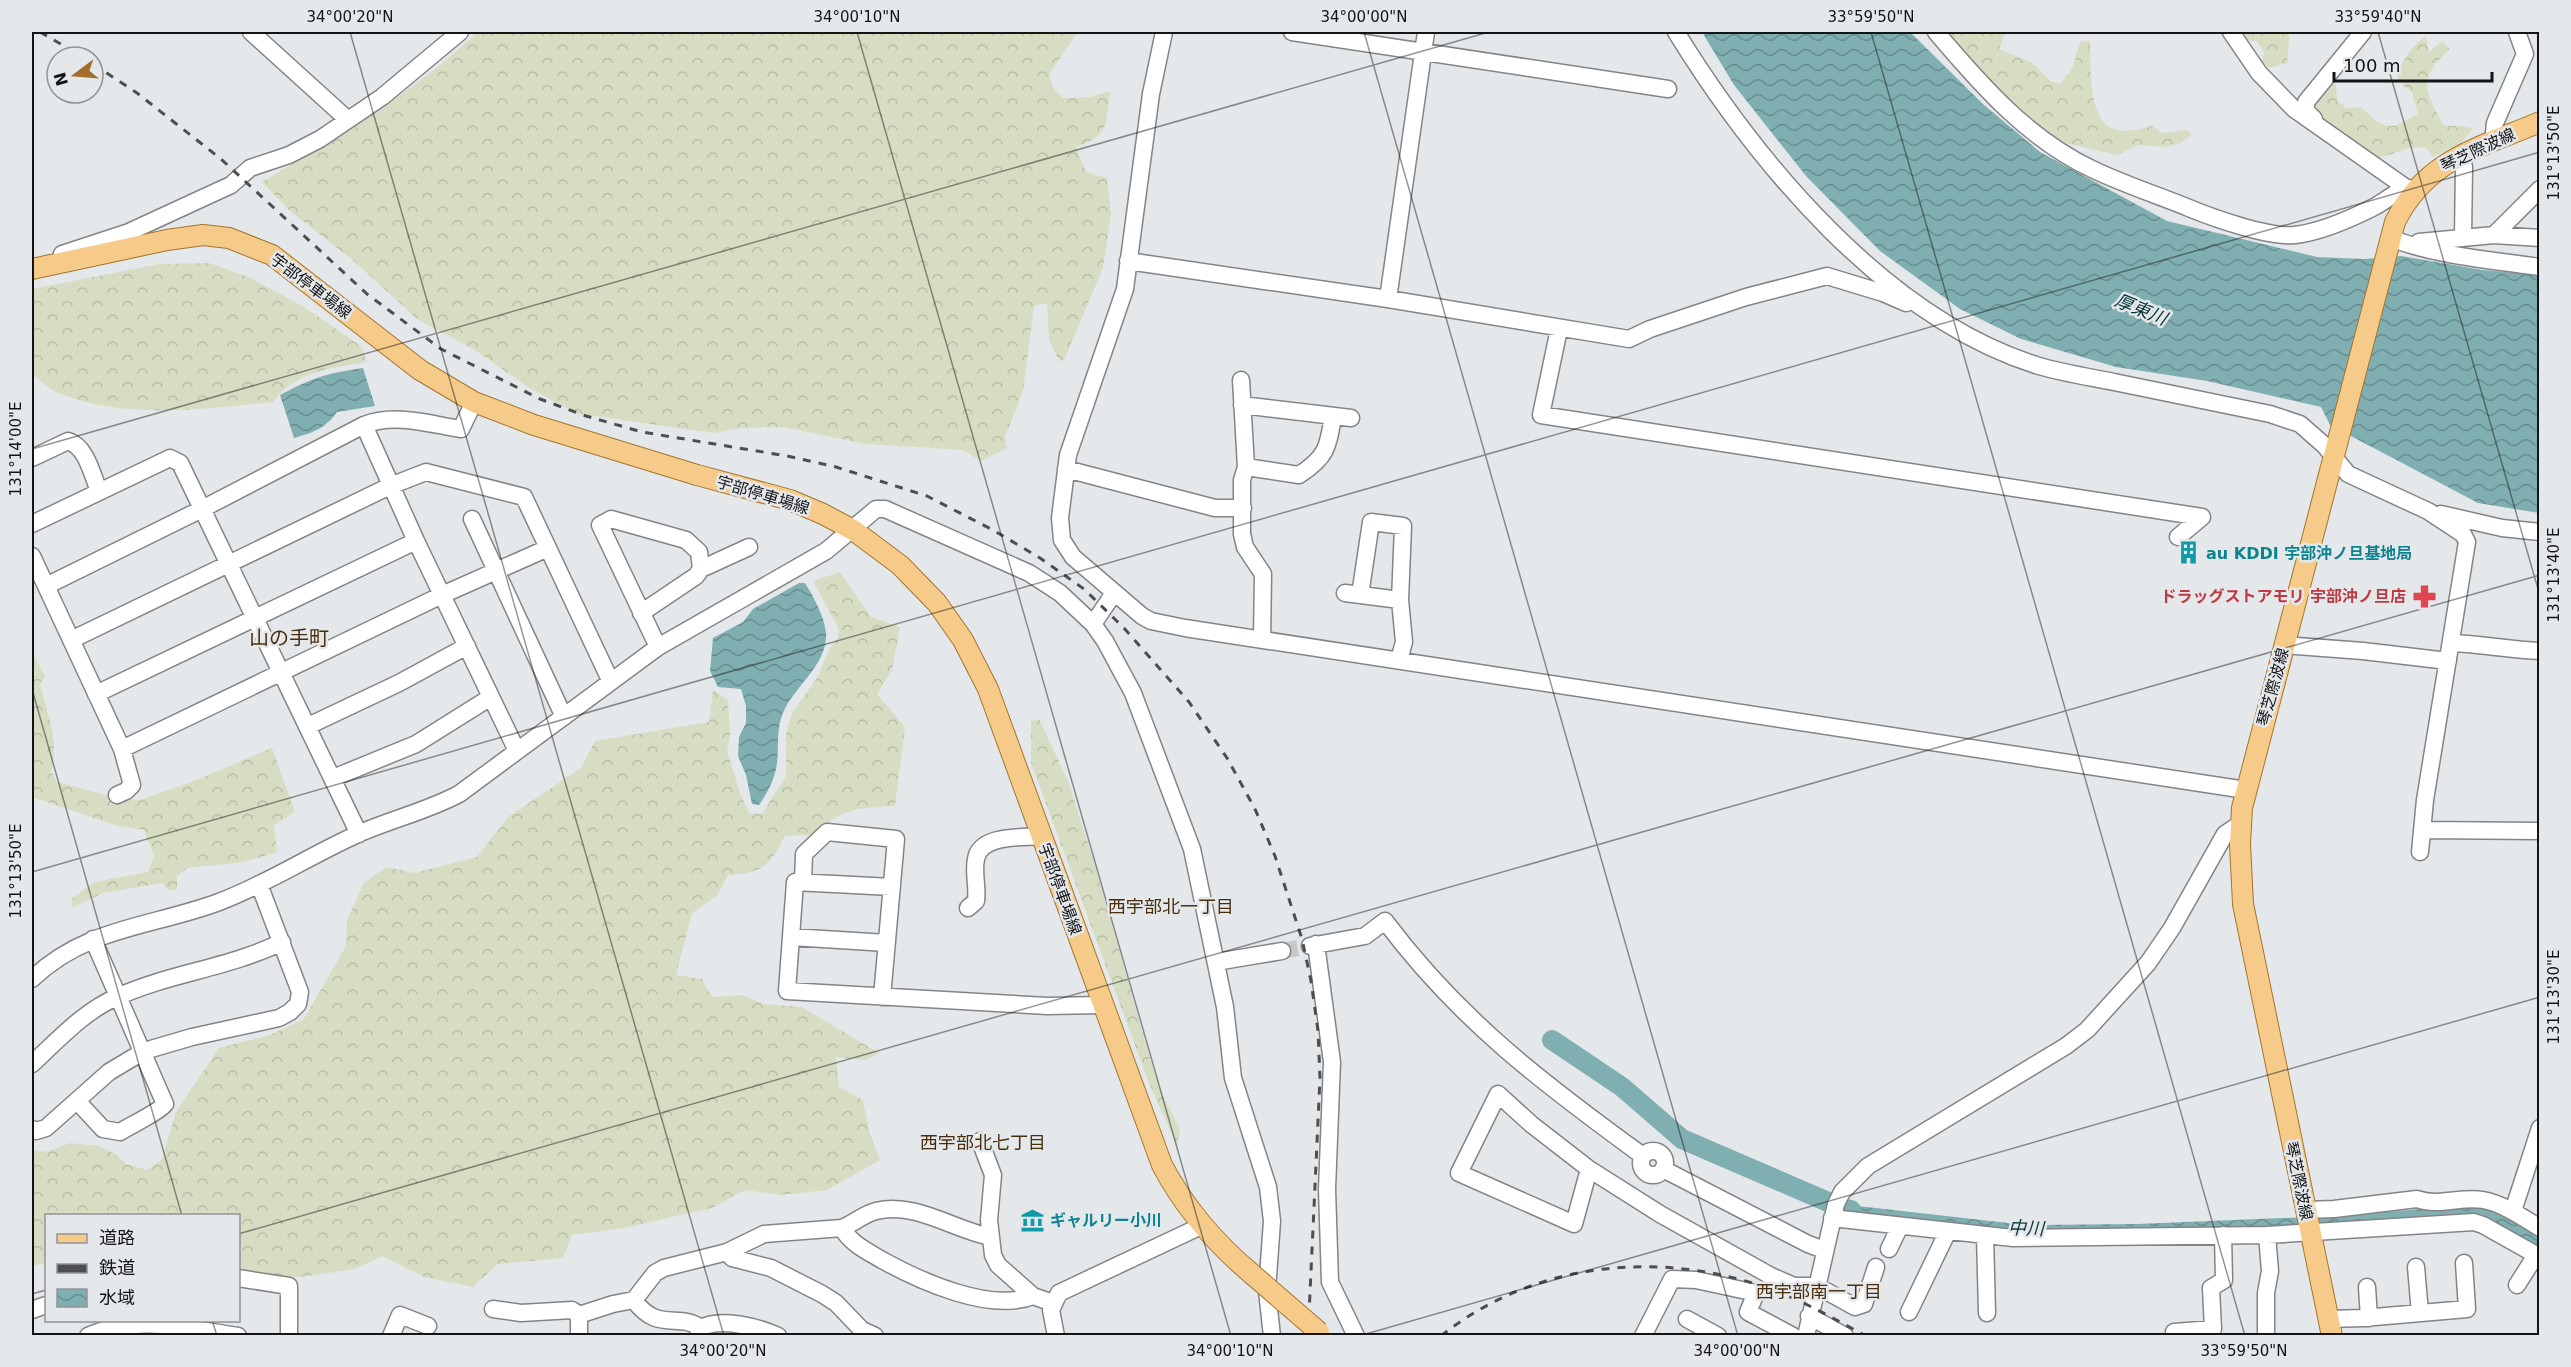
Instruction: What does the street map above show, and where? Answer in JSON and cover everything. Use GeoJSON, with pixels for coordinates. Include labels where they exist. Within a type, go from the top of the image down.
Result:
{"type":"FeatureCollection","features":[{"type":"Feature","properties":{"kind":"main road","name":"琴芝際波線"},"geometry":{"type":"LineString","coordinates":[[2330,1327],[2243,904],[2241,823],[2246,790],[2335,459],[2340,432],[2395,243],[2402,207],[2410,188],[2461,156],[2540,122]]}},
{"type":"Feature","properties":{"kind":"main road","name":"宇部停車場線"},"geometry":{"type":"LineString","coordinates":[[32,269],[167,240],[203,235],[229,238],[272,255],[420,370],[474,402],[534,425],[697,475],[790,500],[823,514],[875,544],[921,585],[937,603],[963,640],[988,689],[1162,1165],[1173,1186],[1201,1226],[1321,1334]]}},
{"type":"Feature","properties":{"kind":"street"},"geometry":{"type":"LineString","coordinates":[[251,32],[347,119]]}},
{"type":"Feature","properties":{"kind":"street"},"geometry":{"type":"LineString","coordinates":[[32,260],[77,250],[129,232],[231,185],[250,168],[289,155],[320,139],[382,97],[460,32]]}},
{"type":"Feature","properties":{"kind":"street"},"geometry":{"type":"LineString","coordinates":[[1164,32],[1151,94],[1125,289],[1068,455],[1060,518],[1062,540],[1073,557],[1142,616],[1151,621],[1262,640],[2246,790]]}},
{"type":"Feature","properties":{"kind":"street"},"geometry":{"type":"LineString","coordinates":[[1292,32],[1668,89]]}},
{"type":"Feature","properties":{"kind":"street"},"geometry":{"type":"LineString","coordinates":[[1388,299],[1425,32]]}},
{"type":"Feature","properties":{"kind":"street"},"geometry":{"type":"LineString","coordinates":[[1676,32],[1701,72],[1769,163],[1853,252],[1926,309],[1960,332],[2040,366],[2270,414],[2300,424],[2324,445],[2348,474],[2428,511],[2463,534],[2468,542],[2420,852]]}},
{"type":"Feature","properties":{"kind":"street"},"geometry":{"type":"LineString","coordinates":[[1936,32],[1989,93],[2050,145],[2090,169],[2210,216],[2274,234],[2292,236],[2312,232],[2355,216],[2410,188],[2314,124],[2275,91],[2231,32]]}},
{"type":"Feature","properties":{"kind":"street"},"geometry":{"type":"LineString","coordinates":[[2314,124],[2314,118],[2306,111],[2306,102],[2363,32]]}},
{"type":"Feature","properties":{"kind":"street"},"geometry":{"type":"LineString","coordinates":[[2493,142],[2495,123],[2532,52],[2517,32]]}},
{"type":"Feature","properties":{"kind":"street"},"geometry":{"type":"LineString","coordinates":[[2461,156],[2463,236]]}},
{"type":"Feature","properties":{"kind":"street"},"geometry":{"type":"LineString","coordinates":[[2494,235],[2540,189]]}},
{"type":"Feature","properties":{"kind":"street"},"geometry":{"type":"LineString","coordinates":[[2395,243],[2463,236],[2494,235],[2540,238]]}},
{"type":"Feature","properties":{"kind":"street"},"geometry":{"type":"LineString","coordinates":[[2395,243],[2479,259],[2540,267]]}},
{"type":"Feature","properties":{"kind":"street"},"geometry":{"type":"LineString","coordinates":[[1128,261],[1388,299],[1629,339],[1650,329],[1746,297],[1827,276],[1883,293],[1920,310],[1926,309]]}},
{"type":"Feature","properties":{"kind":"street"},"geometry":{"type":"LineString","coordinates":[[1559,329],[1541,415],[2202,517],[2178,537]]}},
{"type":"Feature","properties":{"kind":"street"},"geometry":{"type":"LineString","coordinates":[[1241,380],[1246,467],[1242,480],[1242,534],[1245,547],[1263,574],[1262,640]]}},
{"type":"Feature","properties":{"kind":"street"},"geometry":{"type":"LineString","coordinates":[[46,586],[364,425],[379,419],[407,420],[460,429],[474,402]]}},
{"type":"Feature","properties":{"kind":"street"},"geometry":{"type":"LineString","coordinates":[[1242,405],[1351,418]]}},
{"type":"Feature","properties":{"kind":"street"},"geometry":{"type":"LineString","coordinates":[[1246,467],[1299,475],[1323,457],[1327,449],[1333,416]]}},
{"type":"Feature","properties":{"kind":"street"},"geometry":{"type":"LineString","coordinates":[[364,425],[390,486],[517,751]]}},
{"type":"Feature","properties":{"kind":"street"},"geometry":{"type":"LineString","coordinates":[[32,458],[68,441],[74,443],[81,448],[99,491]]}},
{"type":"Feature","properties":{"kind":"street"},"geometry":{"type":"LineString","coordinates":[[32,524],[170,458],[180,463],[204,508],[360,834]]}},
{"type":"Feature","properties":{"kind":"street"},"geometry":{"type":"LineString","coordinates":[[1066,470],[1215,508],[1243,508]]}},
{"type":"Feature","properties":{"kind":"street"},"geometry":{"type":"LineString","coordinates":[[71,639],[390,486],[426,472],[524,497],[611,682]]}},
{"type":"Feature","properties":{"kind":"street"},"geometry":{"type":"LineString","coordinates":[[32,979],[56,959],[93,939],[114,931],[214,904],[360,834],[432,808],[459,794],[658,647],[786,575],[826,550],[876,509],[885,509],[1042,580],[1068,599],[1093,624],[1124,672],[1161,763],[1192,849],[1226,1007],[1233,1078],[1270,1200],[1272,1221],[1267,1292],[1272,1335]]}},
{"type":"Feature","properties":{"kind":"street"},"geometry":{"type":"LineString","coordinates":[[2428,511],[2502,528],[2540,532]]}},
{"type":"Feature","properties":{"kind":"street"},"geometry":{"type":"LineString","coordinates":[[472,519],[564,717]]}},
{"type":"Feature","properties":{"kind":"street"},"geometry":{"type":"LineString","coordinates":[[658,647],[600,525],[611,519],[686,540],[699,552],[701,569]]}},
{"type":"Feature","properties":{"kind":"street"},"geometry":{"type":"LineString","coordinates":[[1399,660],[1404,642],[1400,600],[1403,526],[1371,522],[1352,594],[1400,600]]}},
{"type":"Feature","properties":{"kind":"street"},"geometry":{"type":"LineString","coordinates":[[96,694],[416,541]]}},
{"type":"Feature","properties":{"kind":"street"},"geometry":{"type":"LineString","coordinates":[[641,613],[696,576],[701,569],[748,547]]}},
{"type":"Feature","properties":{"kind":"street"},"geometry":{"type":"LineString","coordinates":[[122,749],[494,570],[548,548]]}},
{"type":"Feature","properties":{"kind":"street"},"geometry":{"type":"LineString","coordinates":[[32,556],[122,749],[132,785],[117,795]]}},
{"type":"Feature","properties":{"kind":"street"},"geometry":{"type":"LineString","coordinates":[[1093,624],[1114,593]]}},
{"type":"Feature","properties":{"kind":"street"},"geometry":{"type":"LineString","coordinates":[[2452,643],[2492,645],[2505,650],[2540,651]]}},
{"type":"Feature","properties":{"kind":"street"},"geometry":{"type":"LineString","coordinates":[[2284,645],[2448,661]]}},
{"type":"Feature","properties":{"kind":"street"},"geometry":{"type":"LineString","coordinates":[[308,726],[399,683],[467,646]]}},
{"type":"Feature","properties":{"kind":"street"},"geometry":{"type":"LineString","coordinates":[[333,778],[416,744],[491,697]]}},
{"type":"Feature","properties":{"kind":"street"},"geometry":{"type":"LineString","coordinates":[[1806,1335],[1832,1218],[1842,1192],[1868,1166],[2066,1046],[2087,1030],[2148,963],[2172,928],[2225,834],[2241,823]]}},
{"type":"Feature","properties":{"kind":"street"},"geometry":{"type":"LineString","coordinates":[[2422,830],[2540,831]]}},
{"type":"Feature","properties":{"kind":"street"},"geometry":{"type":"LineString","coordinates":[[804,882],[804,854],[827,832],[896,839],[882,997]]}},
{"type":"Feature","properties":{"kind":"street"},"geometry":{"type":"LineString","coordinates":[[968,908],[976,901],[976,858],[981,848],[989,843],[1002,840],[1041,836]]}},
{"type":"Feature","properties":{"kind":"street"},"geometry":{"type":"LineString","coordinates":[[892,887],[795,882],[787,991],[1047,1006],[1103,1005]]}},
{"type":"Feature","properties":{"kind":"street"},"geometry":{"type":"LineString","coordinates":[[32,1129],[36,1131],[46,1128],[78,1102],[109,1072],[142,1052],[192,1036],[266,1022],[290,1012],[298,1004],[300,992],[259,884]]}},
{"type":"Feature","properties":{"kind":"street"},"geometry":{"type":"LineString","coordinates":[[1356,1335],[1330,1282],[1327,1190],[1332,1062],[1313,945],[1365,936],[1385,921],[1417,963],[1467,1015],[1549,1088],[1643,1156],[1656,1151],[1662,1155],[1665,1162],[1664,1169],[1808,1244],[1824,1250]]}},
{"type":"Feature","properties":{"kind":"street"},"geometry":{"type":"LineString","coordinates":[[790,937],[887,943]]}},
{"type":"Feature","properties":{"kind":"street"},"geometry":{"type":"LineString","coordinates":[[78,1102],[103,1130],[120,1132],[141,1118],[162,1109],[165,1104],[93,939]]}},
{"type":"Feature","properties":{"kind":"street"},"geometry":{"type":"LineString","coordinates":[[32,1064],[91,1011],[117,996],[254,956],[282,942]]}},
{"type":"Feature","properties":{"kind":"street"},"geometry":{"type":"LineString","coordinates":[[1216,962],[1282,951]]}},
{"type":"Feature","properties":{"kind":"street"},"geometry":{"type":"LineString","coordinates":[[1590,1169],[1574,1224],[1459,1173],[1498,1094],[1531,1124],[1590,1169],[1660,1214],[1771,1276],[1794,1286],[1817,1286],[1854,1307],[1864,1304],[1876,1267]]}},
{"type":"Feature","properties":{"kind":"street"},"geometry":{"type":"LineString","coordinates":[[2513,1211],[2536,1151],[2540,1128]]}},
{"type":"Feature","properties":{"kind":"street"},"geometry":{"type":"LineString","coordinates":[[980,1141],[993,1175],[989,1220],[993,1255],[998,1265],[1033,1296],[1053,1303]]}},
{"type":"Feature","properties":{"kind":"street"},"geometry":{"type":"LineString","coordinates":[[1832,1218],[1985,1235],[2043,1238],[2267,1234],[2307,1221],[2334,1209],[2417,1199],[2483,1225],[2538,1256],[2517,1285]]}},
{"type":"Feature","properties":{"kind":"street"},"geometry":{"type":"LineString","coordinates":[[2307,1221],[2450,1212],[2483,1200],[2513,1211],[2540,1228]]}},
{"type":"Feature","properties":{"kind":"street"},"geometry":{"type":"LineString","coordinates":[[579,1315],[634,1300],[655,1273],[664,1268],[727,1252],[764,1234],[842,1228],[870,1213],[894,1209],[916,1213],[991,1237]]}},
{"type":"Feature","properties":{"kind":"street"},"geometry":{"type":"LineString","coordinates":[[1056,1335],[1051,1316],[1053,1303],[1059,1293],[1201,1226]]}},
{"type":"Feature","properties":{"kind":"street"},"geometry":{"type":"LineString","coordinates":[[1889,1249],[1900,1226]]}},
{"type":"Feature","properties":{"kind":"street"},"geometry":{"type":"LineString","coordinates":[[842,1228],[850,1240],[930,1285],[983,1297],[1022,1300],[1033,1296]]}},
{"type":"Feature","properties":{"kind":"street"},"geometry":{"type":"LineString","coordinates":[[1909,1312],[1948,1231]]}},
{"type":"Feature","properties":{"kind":"street"},"geometry":{"type":"LineString","coordinates":[[2266,1335],[2266,1293],[2270,1271],[2267,1234]]}},
{"type":"Feature","properties":{"kind":"street"},"geometry":{"type":"LineString","coordinates":[[1985,1235],[1987,1313]]}},
{"type":"Feature","properties":{"kind":"street"},"geometry":{"type":"LineString","coordinates":[[2174,1332],[2213,1329],[2211,1288],[2224,1280],[2223,1235]]}},
{"type":"Feature","properties":{"kind":"street"},"geometry":{"type":"LineString","coordinates":[[727,1252],[732,1258],[771,1268],[822,1294],[836,1303],[865,1334]]}},
{"type":"Feature","properties":{"kind":"street"},"geometry":{"type":"LineString","coordinates":[[2330,1327],[2369,1318],[2467,1309],[2464,1263]]}},
{"type":"Feature","properties":{"kind":"street"},"geometry":{"type":"LineString","coordinates":[[2416,1267],[2420,1313]]}},
{"type":"Feature","properties":{"kind":"street"},"geometry":{"type":"LineString","coordinates":[[240,1278],[289,1286],[289,1335]]}},
{"type":"Feature","properties":{"kind":"street"},"geometry":{"type":"LineString","coordinates":[[1643,1335],[1672,1279],[1696,1280],[1756,1293],[1748,1312],[1793,1335]]}},
{"type":"Feature","properties":{"kind":"street"},"geometry":{"type":"LineString","coordinates":[[2367,1287],[2369,1318]]}},
{"type":"Feature","properties":{"kind":"street"},"geometry":{"type":"LineString","coordinates":[[634,1300],[655,1319],[695,1324],[699,1332],[713,1323],[764,1329],[778,1335]]}},
{"type":"Feature","properties":{"kind":"street"},"geometry":{"type":"LineString","coordinates":[[493,1309],[521,1313],[572,1310],[579,1315]]}},
{"type":"Feature","properties":{"kind":"street"},"geometry":{"type":"LineString","coordinates":[[391,1335],[400,1315],[428,1326]]}},
{"type":"Feature","properties":{"kind":"street"},"geometry":{"type":"LineString","coordinates":[[579,1315],[579,1335]]}},
{"type":"Feature","properties":{"kind":"street"},"geometry":{"type":"LineString","coordinates":[[1809,1316],[1845,1335]]}},
{"type":"Feature","properties":{"kind":"street"},"geometry":{"type":"LineString","coordinates":[[1688,1320],[1718,1335]]}},
{"type":"Feature","properties":{"kind":"street"},"geometry":{"type":"LineString","coordinates":[[91,1329],[131,1330],[146,1323],[238,1335]]}},
{"type":"Feature","properties":{"kind":"green space"},"geometry":{"type":"Polygon","coordinates":[[[477,32],[1075,32],[1076,35],[1049,74],[1053,89],[1063,98],[1090,97],[1110,91],[1106,120],[1101,133],[1087,143],[1076,147],[1086,172],[1107,178],[1111,215],[1103,268],[1064,360],[1059,361],[1049,340],[1047,303],[1034,306],[1023,391],[1005,437],[1007,448],[981,461],[963,450],[866,444],[783,427],[740,428],[714,433],[578,414],[529,388],[475,350],[417,319],[355,262],[289,210],[262,182],[374,113],[427,75],[477,32]]]}},
{"type":"Feature","properties":{"kind":"green space"},"geometry":{"type":"Polygon","coordinates":[[[1923,32],[2006,32],[1999,49],[2031,62],[2052,82],[2061,83],[2072,69],[2080,42],[2090,41],[2094,101],[2103,121],[2111,128],[2120,131],[2152,126],[2161,133],[2185,130],[2192,134],[2179,144],[2163,147],[2138,145],[2117,155],[2056,141],[2009,108],[1946,57],[1923,32]]]}},
{"type":"Feature","properties":{"kind":"green space"},"geometry":{"type":"Polygon","coordinates":[[[2237,32],[2288,32],[2288,63],[2269,68],[2262,62],[2264,53],[2257,41],[2244,40],[2237,32]]]}},
{"type":"Feature","properties":{"kind":"green space"},"geometry":{"type":"Polygon","coordinates":[[[2426,36],[2429,52],[2442,41],[2450,49],[2432,69],[2427,85],[2428,94],[2444,126],[2473,128],[2460,144],[2432,157],[2426,147],[2410,148],[2379,158],[2312,111],[2313,101],[2331,79],[2336,85],[2337,101],[2347,108],[2361,107],[2382,124],[2394,126],[2418,114],[2412,93],[2397,80],[2407,55],[2426,36]]]}},
{"type":"Feature","properties":{"kind":"green space"},"geometry":{"type":"Polygon","coordinates":[[[209,263],[249,277],[304,307],[361,346],[367,362],[328,369],[303,377],[282,392],[273,402],[192,409],[137,410],[110,407],[58,393],[32,375],[32,289],[159,264],[209,263]]]}},
{"type":"Feature","properties":{"kind":"green space"},"geometry":{"type":"Polygon","coordinates":[[[840,572],[871,617],[900,627],[892,670],[877,694],[905,727],[895,806],[851,811],[834,819],[813,835],[785,836],[774,855],[764,866],[749,872],[728,875],[717,896],[692,913],[676,975],[702,979],[712,997],[742,995],[764,1004],[802,1007],[879,1053],[866,1060],[836,1057],[839,1087],[863,1100],[870,1134],[880,1160],[827,1190],[781,1195],[745,1190],[712,1208],[624,1228],[572,1235],[563,1258],[498,1264],[473,1287],[424,1277],[382,1256],[355,1269],[301,1277],[240,1274],[240,1214],[45,1214],[45,1262],[32,1267],[32,1150],[47,1152],[70,1143],[99,1146],[115,1154],[126,1164],[147,1170],[162,1159],[176,1112],[219,1048],[270,1035],[304,1019],[346,946],[347,920],[364,883],[386,867],[414,873],[477,857],[509,816],[581,768],[595,741],[709,722],[713,690],[728,700],[730,735],[727,750],[740,793],[749,813],[762,814],[786,776],[786,734],[792,713],[817,678],[830,648],[838,638],[839,629],[813,581],[840,572]]]}},
{"type":"Feature","properties":{"kind":"green space"},"geometry":{"type":"Polygon","coordinates":[[[32,652],[45,676],[40,684],[53,738],[51,771],[57,782],[116,798],[140,800],[194,781],[272,748],[295,812],[274,825],[277,852],[244,862],[187,868],[177,876],[177,890],[168,890],[162,883],[103,893],[72,908],[72,898],[95,882],[148,872],[154,856],[144,830],[115,825],[32,797],[32,652]]]}},
{"type":"Feature","properties":{"kind":"green space"},"geometry":{"type":"Polygon","coordinates":[[[1039,719],[1068,781],[1095,865],[1151,1062],[1163,1096],[1180,1129],[1177,1146],[1149,1083],[1031,763],[1031,721],[1039,719]]]}},
{"type":"Feature","properties":{"kind":"water","name":"厚東川"},"geometry":{"type":"Polygon","coordinates":[[[1702,32],[1910,32],[1983,104],[2040,152],[2167,221],[2317,257],[2364,259],[2401,256],[2483,270],[2539,275],[2539,513],[2478,503],[2330,425],[2321,407],[2207,381],[2116,367],[2021,339],[1960,309],[1880,251],[1806,176],[1734,85],[1702,32]]]}},
{"type":"Feature","properties":{"kind":"water"},"geometry":{"type":"Polygon","coordinates":[[[363,368],[375,406],[337,412],[318,429],[294,438],[280,395],[320,377],[363,368]]]}},
{"type":"Feature","properties":{"kind":"water"},"geometry":{"type":"Polygon","coordinates":[[[799,583],[805,583],[821,613],[826,633],[825,645],[816,666],[794,694],[783,713],[779,725],[777,763],[773,780],[759,805],[752,804],[746,775],[738,756],[739,737],[746,723],[746,706],[741,689],[718,687],[710,671],[713,638],[743,622],[753,609],[799,583]]]}},
{"type":"Feature","properties":{"kind":"water"},"geometry":{"type":"Polygon","coordinates":[[[1840,1204],[2026,1225],[2137,1224],[2334,1216],[2484,1204],[2539,1236],[2539,1247],[2481,1214],[2292,1228],[2015,1232],[1839,1211],[1840,1204]]]}},
{"type":"Feature","properties":{"kind":"waterway","name":"中川"},"geometry":{"type":"LineString","coordinates":[[1552,1040],[1622,1087],[1682,1139],[1851,1210]]}},
{"type":"Feature","properties":{"kind":"tunnel"},"geometry":{"type":"LineString","coordinates":[[1282,951],[1310,946]]}},
{"type":"Feature","properties":{"kind":"railway"},"geometry":{"type":"LineString","coordinates":[[40,32],[62,45]]}},
{"type":"Feature","properties":{"kind":"railway"},"geometry":{"type":"LineString","coordinates":[[105,72],[137,93],[221,159],[367,294],[441,349],[540,399],[586,416],[642,432],[787,456],[836,467],[927,496],[993,530],[1040,558],[1084,589],[1124,628],[1189,702],[1227,758],[1255,809],[1275,856],[1302,939],[1318,1031],[1320,1078],[1308,1336]]}},
{"type":"Feature","properties":{"kind":"railway"},"geometry":{"type":"LineString","coordinates":[[1441,1336],[1478,1311],[1518,1291],[1559,1277],[1602,1269],[1646,1267],[1690,1270],[1733,1278],[1776,1291],[1866,1336]]}},
{"type":"Feature","properties":{"kind":"place","name":"au KDDI 宇部沖ノ旦基地局"},"geometry":{"type":"Point","coordinates":[2188,553]}},
{"type":"Feature","properties":{"kind":"place","name":"ドラッグストアモリ 宇部沖ノ旦店"},"geometry":{"type":"Point","coordinates":[2424,596]}},
{"type":"Feature","properties":{"kind":"place","name":"ギャルリー小川"},"geometry":{"type":"Point","coordinates":[1032,1220]}},
{"type":"Feature","properties":{"kind":"district","name":"山の手町"},"geometry":{"type":"Point","coordinates":[289,638]}},
{"type":"Feature","properties":{"kind":"district","name":"西宇部北一丁目"},"geometry":{"type":"Point","coordinates":[1171,906]}},
{"type":"Feature","properties":{"kind":"district","name":"西宇部北七丁目"},"geometry":{"type":"Point","coordinates":[983,1142]}},
{"type":"Feature","properties":{"kind":"district","name":"西宇部南一丁目"},"geometry":{"type":"Point","coordinates":[1819,1291]}}]}
